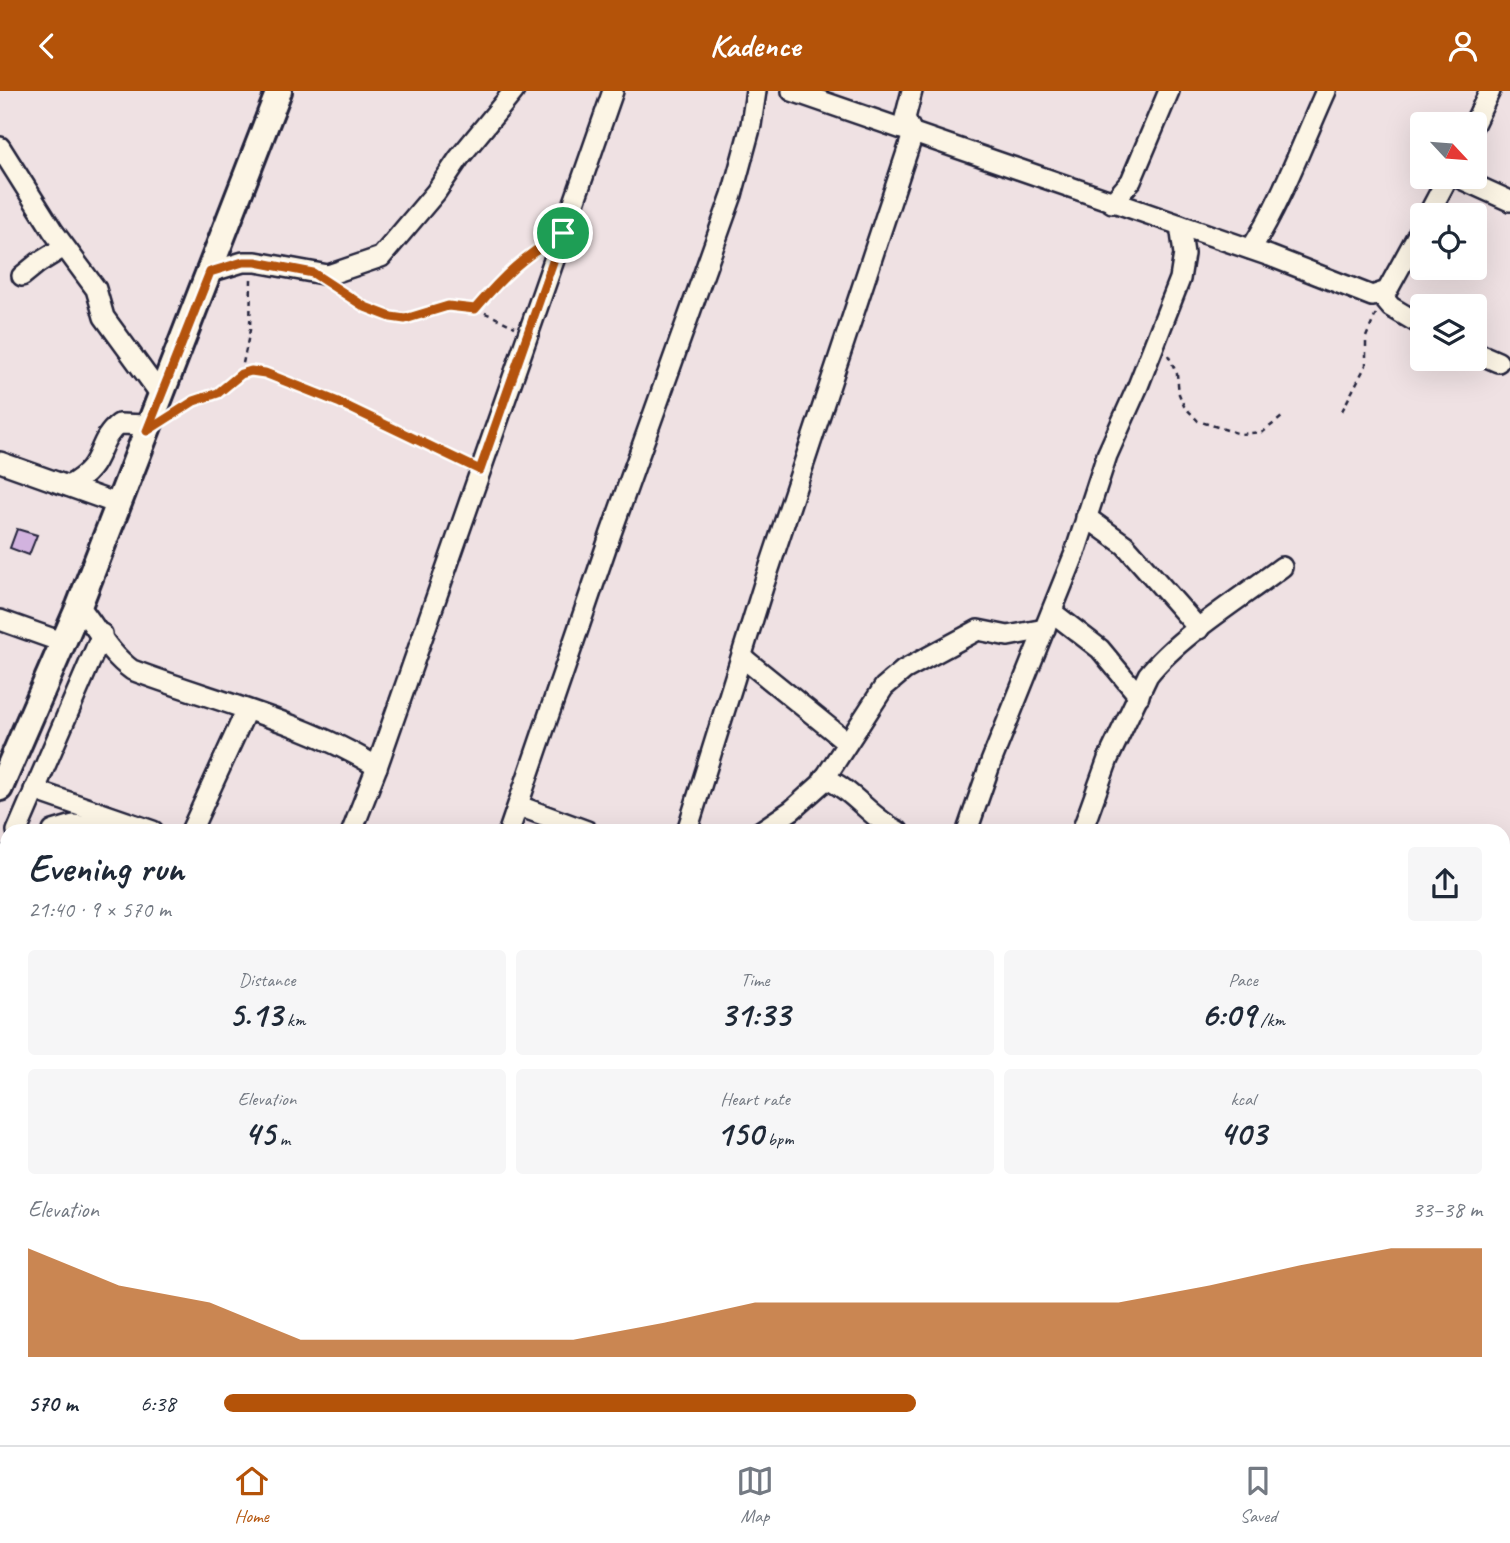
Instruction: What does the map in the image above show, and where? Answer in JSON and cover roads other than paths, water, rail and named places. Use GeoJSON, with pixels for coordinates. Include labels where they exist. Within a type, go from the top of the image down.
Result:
{"type":"FeatureCollection","features":[{"type":"Feature","properties":{"kind":"main road"},"geometry":{"type":"LineString","coordinates":[[0,788],[79,606],[210,272],[273,94]]}},
{"type":"Feature","properties":{"kind":"street"},"geometry":{"type":"LineString","coordinates":[[210,272],[249,262],[328,275],[386,254],[514,91]]}},
{"type":"Feature","properties":{"kind":"street"},"geometry":{"type":"LineString","coordinates":[[355,824],[613,91]]}},
{"type":"Feature","properties":{"kind":"street"},"geometry":{"type":"LineString","coordinates":[[512,824],[611,533],[732,195],[751,125],[756,91]]}},
{"type":"Feature","properties":{"kind":"street"},"geometry":{"type":"LineString","coordinates":[[792,91],[1251,249],[1372,296],[1382,297],[1391,307],[1410,318]]}},
{"type":"Feature","properties":{"kind":"street"},"geometry":{"type":"LineString","coordinates":[[689,824],[913,134],[905,118],[912,91]]}},
{"type":"Feature","properties":{"kind":"street"},"geometry":{"type":"LineString","coordinates":[[1112,203],[1131,181],[1169,91]]}},
{"type":"Feature","properties":{"kind":"street"},"geometry":{"type":"LineString","coordinates":[[1251,249],[1283,192],[1295,158],[1326,91]]}},
{"type":"Feature","properties":{"kind":"street"},"geometry":{"type":"LineString","coordinates":[[1480,112],[1490,91]]}},
{"type":"Feature","properties":{"kind":"street"},"geometry":{"type":"LineString","coordinates":[[0,147],[64,247],[96,289],[104,317],[161,395]]}},
{"type":"Feature","properties":{"kind":"street"},"geometry":{"type":"LineString","coordinates":[[1484,189],[1510,201]]}},
{"type":"Feature","properties":{"kind":"street"},"geometry":{"type":"LineString","coordinates":[[969,824],[991,762],[1048,620],[1107,455],[1158,337],[1183,266],[1180,225]]}},
{"type":"Feature","properties":{"kind":"street"},"geometry":{"type":"LineString","coordinates":[[22,277],[64,247]]}},
{"type":"Feature","properties":{"kind":"street"},"geometry":{"type":"LineString","coordinates":[[1382,297],[1410,250]]}},
{"type":"Feature","properties":{"kind":"street"},"geometry":{"type":"LineString","coordinates":[[1487,357],[1498,362]]}},
{"type":"Feature","properties":{"kind":"street"},"geometry":{"type":"LineString","coordinates":[[68,486],[90,473],[109,435],[119,424],[148,428]]}},
{"type":"Feature","properties":{"kind":"street"},"geometry":{"type":"LineString","coordinates":[[0,462],[118,504]]}},
{"type":"Feature","properties":{"kind":"street"},"geometry":{"type":"LineString","coordinates":[[1086,517],[1125,545],[1199,629]]}},
{"type":"Feature","properties":{"kind":"street"},"geometry":{"type":"LineString","coordinates":[[1085,824],[1108,759],[1147,675],[1199,629],[1282,567]]}},
{"type":"Feature","properties":{"kind":"street"},"geometry":{"type":"LineString","coordinates":[[79,606],[102,634],[111,654],[132,670],[284,722],[356,754],[377,767]]}},
{"type":"Feature","properties":{"kind":"street"},"geometry":{"type":"LineString","coordinates":[[0,620],[62,642]]}},
{"type":"Feature","properties":{"kind":"street"},"geometry":{"type":"LineString","coordinates":[[1048,620],[1100,649],[1139,696]]}},
{"type":"Feature","properties":{"kind":"street"},"geometry":{"type":"LineString","coordinates":[[771,824],[792,810],[824,778],[884,687],[904,670],[978,630],[1009,636],[1048,620]]}},
{"type":"Feature","properties":{"kind":"street"},"geometry":{"type":"LineString","coordinates":[[20,824],[102,634]]}},
{"type":"Feature","properties":{"kind":"street"},"geometry":{"type":"LineString","coordinates":[[742,657],[847,742]]}},
{"type":"Feature","properties":{"kind":"street"},"geometry":{"type":"LineString","coordinates":[[199,824],[246,711]]}},
{"type":"Feature","properties":{"kind":"street"},"geometry":{"type":"LineString","coordinates":[[824,778],[844,788],[866,810],[887,824]]}},
{"type":"Feature","properties":{"kind":"street"},"geometry":{"type":"LineString","coordinates":[[34,790],[133,824]]}},
{"type":"Feature","properties":{"kind":"street"},"geometry":{"type":"LineString","coordinates":[[519,806],[568,824]]}}]}
